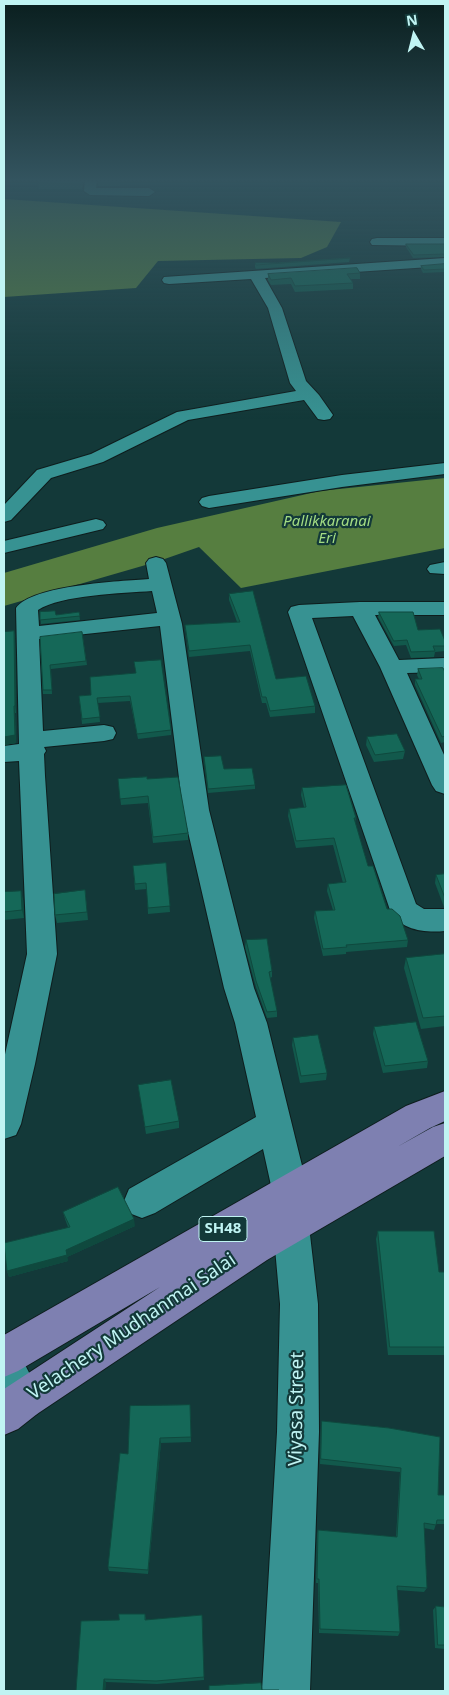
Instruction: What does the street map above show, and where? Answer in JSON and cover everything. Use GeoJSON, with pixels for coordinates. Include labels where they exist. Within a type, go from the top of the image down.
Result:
{"type":"FeatureCollection","features":[{"type":"Feature","properties":{"kind":"main road","name":"Velachery Mudhanmai Salai"},"geometry":{"type":"LineString","coordinates":[[13,1407],[254,1246],[291,1208],[418,1117],[445,1106]]}},
{"type":"Feature","properties":{"kind":"main road","name":"Velachery Mudhanmai Salai"},"geometry":{"type":"LineString","coordinates":[[4,1357],[291,1208],[445,1138]]}},
{"type":"Feature","properties":{"kind":"street"},"geometry":{"type":"LineString","coordinates":[[169,280],[445,262]]}},
{"type":"Feature","properties":{"kind":"street"},"geometry":{"type":"LineString","coordinates":[[256,275],[275,308],[298,383],[309,394],[324,415]]}},
{"type":"Feature","properties":{"kind":"street"},"geometry":{"type":"LineString","coordinates":[[96,525],[11,545],[4,516],[44,474],[97,458],[183,416],[309,394]]}},
{"type":"Feature","properties":{"kind":"street"},"geometry":{"type":"LineString","coordinates":[[209,502],[332,482],[445,468]]}},
{"type":"Feature","properties":{"kind":"street","name":"Viyasa Street"},"geometry":{"type":"LineString","coordinates":[[27,634],[27,608],[35,602],[159,574],[169,618],[196,810],[239,988],[250,1023],[274,1124],[291,1208],[299,1304],[298,1432],[286,1691]]}},
{"type":"Feature","properties":{"kind":"street"},"geometry":{"type":"LineString","coordinates":[[445,608],[299,612],[404,910],[413,918],[428,922],[445,920]]}},
{"type":"Feature","properties":{"kind":"street"},"geometry":{"type":"LineString","coordinates":[[360,609],[392,667],[445,785]]}},
{"type":"Feature","properties":{"kind":"street"},"geometry":{"type":"LineString","coordinates":[[4,1124],[19,1064],[42,954],[32,776],[33,745],[27,634],[169,618]]}},
{"type":"Feature","properties":{"kind":"street"},"geometry":{"type":"LineString","coordinates":[[392,667],[445,666]]}},
{"type":"Feature","properties":{"kind":"street"},"geometry":{"type":"LineString","coordinates":[[4,754],[33,745],[104,733]]}},
{"type":"Feature","properties":{"kind":"street"},"geometry":{"type":"LineString","coordinates":[[142,1201],[274,1124]]}},
{"type":"Feature","properties":{"kind":"street"},"geometry":{"type":"LineString","coordinates":[[4,1365],[13,1407]]}},
{"type":"Feature","properties":{"kind":"water"},"geometry":{"type":"Polygon","coordinates":[[[4,260],[201,260],[158,261],[136,288],[4,297],[4,260]]]}},
{"type":"Feature","properties":{"kind":"water","name":"Pallikkaranai Eri"},"geometry":{"type":"Polygon","coordinates":[[[445,478],[445,548],[241,588],[199,547],[156,562],[4,606],[4,573],[157,528],[320,491],[445,478]]]}},
{"type":"Feature","properties":{"kind":"building"},"geometry":{"type":"Polygon","coordinates":[[[322,260],[256,265],[255,263],[322,260]]]}},
{"type":"Feature","properties":{"kind":"building"},"geometry":{"type":"Polygon","coordinates":[[[445,264],[445,269],[424,270],[421,266],[445,264]]]}},
{"type":"Feature","properties":{"kind":"building"},"geometry":{"type":"Polygon","coordinates":[[[357,268],[360,273],[347,274],[353,283],[295,286],[291,278],[271,280],[268,274],[357,268]]]}},
{"type":"Feature","properties":{"kind":"building"},"geometry":{"type":"Polygon","coordinates":[[[253,591],[276,679],[306,676],[315,706],[270,711],[266,697],[262,697],[250,645],[189,651],[185,625],[240,622],[229,594],[253,591]]]}},
{"type":"Feature","properties":{"kind":"building"},"geometry":{"type":"Polygon","coordinates":[[[55,611],[56,615],[79,612],[80,616],[40,620],[40,612],[55,611]]]}},
{"type":"Feature","properties":{"kind":"building"},"geometry":{"type":"Polygon","coordinates":[[[379,612],[413,612],[418,630],[440,629],[445,646],[433,646],[435,651],[411,652],[407,640],[394,641],[379,612]]]}},
{"type":"Feature","properties":{"kind":"building"},"geometry":{"type":"Polygon","coordinates":[[[14,631],[15,735],[4,737],[4,632],[14,631]]]}},
{"type":"Feature","properties":{"kind":"building"},"geometry":{"type":"Polygon","coordinates":[[[82,632],[86,661],[50,665],[52,690],[43,690],[40,637],[82,632]]]}},
{"type":"Feature","properties":{"kind":"building"},"geometry":{"type":"Polygon","coordinates":[[[161,660],[171,730],[137,734],[130,696],[97,698],[100,717],[82,719],[79,696],[91,695],[90,677],[136,673],[134,662],[161,660]]]}},
{"type":"Feature","properties":{"kind":"building"},"geometry":{"type":"Polygon","coordinates":[[[443,668],[445,672],[445,736],[442,737],[415,679],[422,679],[418,669],[443,668]]]}},
{"type":"Feature","properties":{"kind":"building"},"geometry":{"type":"Polygon","coordinates":[[[397,734],[405,751],[375,755],[367,737],[397,734]]]}},
{"type":"Feature","properties":{"kind":"building"},"geometry":{"type":"Polygon","coordinates":[[[221,756],[224,769],[252,768],[255,785],[208,789],[204,757],[221,756]]]}},
{"type":"Feature","properties":{"kind":"building"},"geometry":{"type":"Polygon","coordinates":[[[147,777],[147,779],[178,777],[188,833],[153,837],[148,796],[120,799],[118,779],[147,777]]]}},
{"type":"Feature","properties":{"kind":"building"},"geometry":{"type":"Polygon","coordinates":[[[346,785],[368,866],[373,866],[387,909],[392,909],[400,916],[408,940],[346,945],[347,947],[323,949],[315,911],[335,910],[328,884],[346,882],[334,838],[296,841],[289,809],[306,807],[302,788],[346,785]]]}},
{"type":"Feature","properties":{"kind":"building"},"geometry":{"type":"Polygon","coordinates":[[[166,863],[170,906],[148,908],[146,883],[135,884],[133,866],[166,863]]]}},
{"type":"Feature","properties":{"kind":"building"},"geometry":{"type":"Polygon","coordinates":[[[445,874],[445,898],[436,875],[445,874]]]}},
{"type":"Feature","properties":{"kind":"building"},"geometry":{"type":"Polygon","coordinates":[[[85,890],[87,912],[55,915],[54,894],[85,890]]]}},
{"type":"Feature","properties":{"kind":"building"},"geometry":{"type":"Polygon","coordinates":[[[21,891],[22,910],[4,912],[4,892],[21,891]]]}},
{"type":"Feature","properties":{"kind":"building"},"geometry":{"type":"Polygon","coordinates":[[[267,939],[272,971],[269,972],[277,1011],[267,1012],[256,981],[246,940],[267,939]]]}},
{"type":"Feature","properties":{"kind":"building"},"geometry":{"type":"Polygon","coordinates":[[[445,954],[445,1016],[423,1018],[406,958],[445,954]]]}},
{"type":"Feature","properties":{"kind":"building"},"geometry":{"type":"Polygon","coordinates":[[[416,1022],[428,1061],[385,1066],[374,1027],[416,1022]]]}},
{"type":"Feature","properties":{"kind":"building"},"geometry":{"type":"Polygon","coordinates":[[[318,1035],[327,1073],[301,1076],[293,1038],[318,1035]]]}},
{"type":"Feature","properties":{"kind":"building"},"geometry":{"type":"Polygon","coordinates":[[[171,1080],[179,1121],[145,1127],[138,1085],[171,1080]]]}},
{"type":"Feature","properties":{"kind":"building"},"geometry":{"type":"Polygon","coordinates":[[[118,1187],[134,1219],[66,1250],[67,1255],[7,1271],[4,1243],[70,1227],[63,1212],[118,1187]]]}},
{"type":"Feature","properties":{"kind":"building"},"geometry":{"type":"Polygon","coordinates":[[[378,1231],[434,1231],[439,1272],[445,1272],[445,1347],[390,1347],[378,1231]]]}},
{"type":"Feature","properties":{"kind":"building"},"geometry":{"type":"Polygon","coordinates":[[[190,1405],[191,1437],[160,1438],[148,1570],[108,1567],[120,1453],[128,1454],[130,1406],[190,1405]]]}},
{"type":"Feature","properties":{"kind":"building"},"geometry":{"type":"Polygon","coordinates":[[[322,1421],[389,1428],[440,1437],[438,1495],[445,1495],[445,1520],[437,1520],[436,1525],[424,1523],[427,1588],[397,1586],[400,1632],[320,1629],[319,1579],[317,1579],[318,1530],[397,1537],[401,1468],[321,1459],[322,1421]]]}},
{"type":"Feature","properties":{"kind":"building"},"geometry":{"type":"Polygon","coordinates":[[[436,1606],[445,1607],[445,1645],[438,1645],[436,1606]]]}},
{"type":"Feature","properties":{"kind":"building"},"geometry":{"type":"Polygon","coordinates":[[[119,1614],[145,1614],[145,1620],[202,1615],[204,1677],[156,1681],[104,1679],[103,1691],[76,1691],[81,1621],[119,1620],[119,1614]]]}},
{"type":"Feature","properties":{"kind":"building"},"geometry":{"type":"Polygon","coordinates":[[[261,1683],[262,1690],[279,1691],[209,1691],[209,1686],[261,1683]]]}}]}
